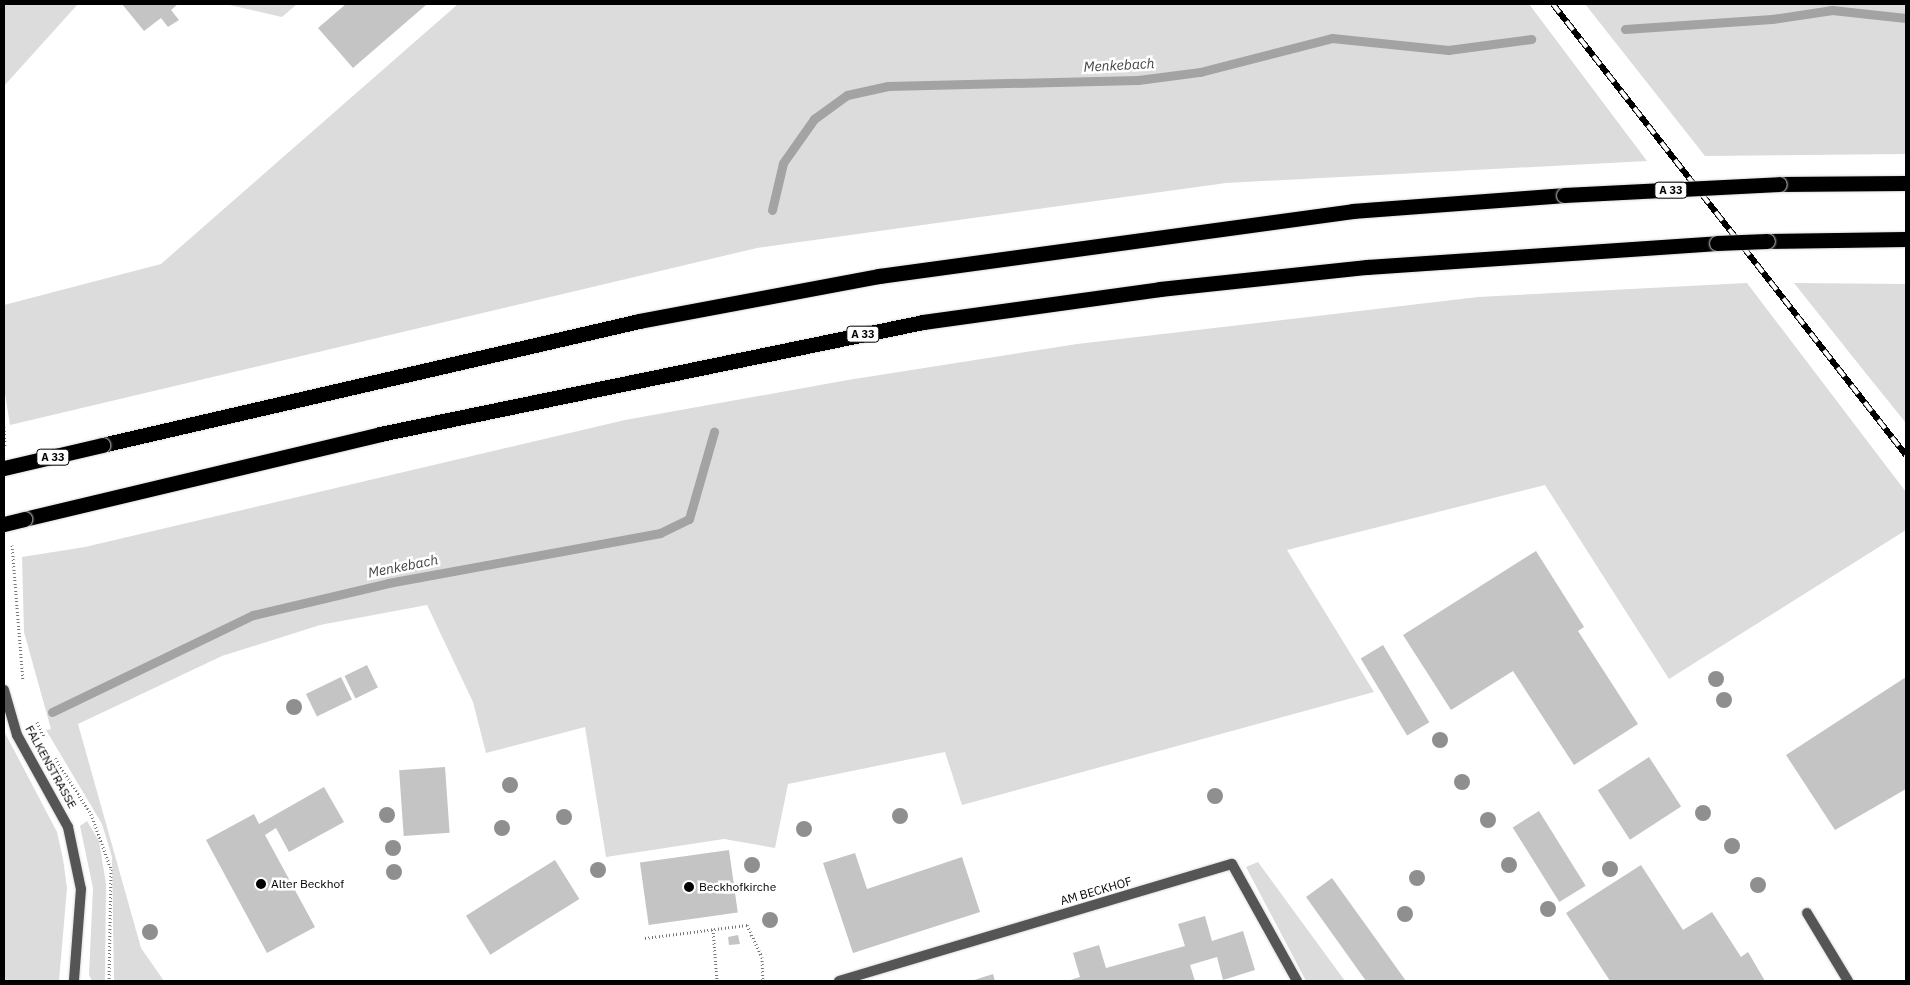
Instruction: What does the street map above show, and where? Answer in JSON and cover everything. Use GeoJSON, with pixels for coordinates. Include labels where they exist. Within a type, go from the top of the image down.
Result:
{"type":"FeatureCollection","features":[{"type":"Feature","properties":{"kind":"highway","name":"A 33"},"geometry":{"type":"LineString","coordinates":[[5,462],[102,445],[639,321],[879,276],[1353,211],[1564,195],[1779,184],[1906,183]]}},
{"type":"Feature","properties":{"kind":"highway","name":"A 33"},"geometry":{"type":"LineString","coordinates":[[8,528],[24,519],[389,432],[923,322],[1160,289],[1367,267],[1717,243],[1906,239]]}},
{"type":"Feature","properties":{"kind":"street","name":"FALKENSTRASSE"},"geometry":{"type":"LineString","coordinates":[[4,690],[17,735],[68,827],[81,917],[74,981]]}},
{"type":"Feature","properties":{"kind":"street","name":"AM BECKHOF"},"geometry":{"type":"LineString","coordinates":[[839,981],[1232,864],[1297,981]]}},
{"type":"Feature","properties":{"kind":"street"},"geometry":{"type":"LineString","coordinates":[[1807,914],[1848,981]]}},
{"type":"Feature","properties":{"kind":"path"},"geometry":{"type":"LineString","coordinates":[[4,427],[5,462]]}},
{"type":"Feature","properties":{"kind":"path"},"geometry":{"type":"LineString","coordinates":[[8,528],[22,678]]}},
{"type":"Feature","properties":{"kind":"path"},"geometry":{"type":"LineString","coordinates":[[645,938],[747,925],[762,957],[763,981]]}},
{"type":"Feature","properties":{"kind":"path"},"geometry":{"type":"LineString","coordinates":[[713,929],[717,981]]}},
{"type":"Feature","properties":{"kind":"shaded area"},"geometry":{"type":"Polygon","coordinates":[[[4,4],[78,4],[4,86],[4,4]]]}},
{"type":"Feature","properties":{"kind":"shaded area"},"geometry":{"type":"Polygon","coordinates":[[[225,4],[297,4],[282,17],[225,4]]]}},
{"type":"Feature","properties":{"kind":"shaded area"},"geometry":{"type":"Polygon","coordinates":[[[458,4],[1529,4],[1647,161],[1226,183],[757,248],[10,425],[4,387],[4,305],[161,264],[458,4]]]}},
{"type":"Feature","properties":{"kind":"shaded area"},"geometry":{"type":"Polygon","coordinates":[[[1585,4],[1906,4],[1906,154],[1705,156],[1585,4]]]}},
{"type":"Feature","properties":{"kind":"shaded area"},"geometry":{"type":"Polygon","coordinates":[[[1747,283],[1906,492],[1906,530],[1669,679],[1545,485],[1287,550],[1374,692],[962,805],[945,752],[788,784],[775,848],[724,839],[606,857],[585,727],[486,753],[473,702],[427,605],[320,625],[222,656],[78,724],[141,948],[164,981],[114,981],[112,857],[102,824],[46,730],[51,729],[24,632],[22,557],[85,547],[625,420],[848,380],[1077,344],[1478,297],[1747,283]]]}},
{"type":"Feature","properties":{"kind":"shaded area"},"geometry":{"type":"Polygon","coordinates":[[[1794,283],[1906,284],[1906,423],[1864,371],[1794,283]]]}},
{"type":"Feature","properties":{"kind":"shaded area"},"geometry":{"type":"Polygon","coordinates":[[[4,731],[57,832],[63,859],[67,888],[59,981],[4,981],[4,731]]]}},
{"type":"Feature","properties":{"kind":"shaded area"},"geometry":{"type":"Polygon","coordinates":[[[87,821],[99,841],[106,884],[105,981],[92,981],[89,975],[93,888],[80,826],[87,821]]]}},
{"type":"Feature","properties":{"kind":"shaded area"},"geometry":{"type":"Polygon","coordinates":[[[1258,862],[1345,981],[1306,981],[1246,867],[1258,862]]]}},
{"type":"Feature","properties":{"kind":"building"},"geometry":{"type":"Polygon","coordinates":[[[122,4],[178,4],[171,10],[179,20],[168,27],[161,18],[144,31],[122,4]]]}},
{"type":"Feature","properties":{"kind":"building"},"geometry":{"type":"Polygon","coordinates":[[[346,4],[426,5],[353,68],[318,28],[346,4]]]}},
{"type":"Feature","properties":{"kind":"building"},"geometry":{"type":"Polygon","coordinates":[[[1536,551],[1584,627],[1578,631],[1638,724],[1574,765],[1513,671],[1451,710],[1403,635],[1536,551]]]}},
{"type":"Feature","properties":{"kind":"building"},"geometry":{"type":"Polygon","coordinates":[[[1383,645],[1429,722],[1407,736],[1361,658],[1383,645]]]}},
{"type":"Feature","properties":{"kind":"building"},"geometry":{"type":"Polygon","coordinates":[[[367,665],[378,687],[355,698],[345,676],[367,665]]]}},
{"type":"Feature","properties":{"kind":"building"},"geometry":{"type":"Polygon","coordinates":[[[341,677],[352,699],[317,717],[306,694],[341,677]]]}},
{"type":"Feature","properties":{"kind":"building"},"geometry":{"type":"Polygon","coordinates":[[[1906,677],[1906,789],[1835,830],[1786,755],[1906,677]]]}},
{"type":"Feature","properties":{"kind":"building"},"geometry":{"type":"Polygon","coordinates":[[[1649,757],[1681,806],[1630,840],[1598,790],[1649,757]]]}},
{"type":"Feature","properties":{"kind":"building"},"geometry":{"type":"Polygon","coordinates":[[[445,767],[450,833],[404,836],[399,770],[445,767]]]}},
{"type":"Feature","properties":{"kind":"building","name":"Alter Beckhof"},"geometry":{"type":"Polygon","coordinates":[[[324,787],[344,822],[289,852],[276,828],[265,835],[315,927],[267,953],[206,840],[254,814],[259,824],[324,787]]]}},
{"type":"Feature","properties":{"kind":"building"},"geometry":{"type":"Polygon","coordinates":[[[1539,811],[1586,886],[1559,902],[1513,827],[1539,811]]]}},
{"type":"Feature","properties":{"kind":"building","name":"Beckhofkirche"},"geometry":{"type":"Polygon","coordinates":[[[729,850],[738,912],[649,925],[640,863],[729,850]]]}},
{"type":"Feature","properties":{"kind":"building"},"geometry":{"type":"Polygon","coordinates":[[[855,853],[867,889],[962,857],[980,912],[853,953],[823,863],[855,853]]]}},
{"type":"Feature","properties":{"kind":"building"},"geometry":{"type":"Polygon","coordinates":[[[555,860],[579,899],[490,955],[466,916],[555,860]]]}},
{"type":"Feature","properties":{"kind":"building"},"geometry":{"type":"Polygon","coordinates":[[[1641,865],[1683,930],[1712,912],[1741,957],[1748,952],[1765,981],[1610,981],[1566,913],[1641,865]]]}},
{"type":"Feature","properties":{"kind":"building"},"geometry":{"type":"Polygon","coordinates":[[[1332,878],[1406,981],[1366,981],[1306,897],[1332,878]]]}},
{"type":"Feature","properties":{"kind":"building"},"geometry":{"type":"Polygon","coordinates":[[[1205,916],[1212,941],[1243,931],[1255,970],[1223,980],[1217,957],[1190,965],[1195,981],[1067,981],[1080,977],[1073,953],[1099,945],[1106,968],[1185,946],[1178,924],[1205,916]]]}},
{"type":"Feature","properties":{"kind":"building"},"geometry":{"type":"Polygon","coordinates":[[[738,935],[740,944],[729,945],[728,937],[738,935]]]}},
{"type":"Feature","properties":{"kind":"building"},"geometry":{"type":"Polygon","coordinates":[[[993,974],[995,981],[971,981],[993,974]]]}},
{"type":"Feature","properties":{"kind":"waterway","name":"Menkebach"},"geometry":{"type":"LineString","coordinates":[[1625,29],[1772,19],[1832,10],[1906,18]]}},
{"type":"Feature","properties":{"kind":"waterway","name":"Menkebach"},"geometry":{"type":"LineString","coordinates":[[772,210],[783,163],[814,119],[847,95],[888,86],[1138,80],[1200,72],[1332,38],[1448,50],[1531,39]]}},
{"type":"Feature","properties":{"kind":"waterway","name":"Menkebach"},"geometry":{"type":"LineString","coordinates":[[52,712],[253,615],[388,583],[660,533],[689,519],[714,432]]}},
{"type":"Feature","properties":{"kind":"railway"},"geometry":{"type":"LineString","coordinates":[[1553,4],[1906,455]]}},
{"type":"Feature","properties":{"kind":"place","name":"Alter Beckhof"},"geometry":{"type":"Point","coordinates":[261,884]}},
{"type":"Feature","properties":{"kind":"place","name":"Beckhofkirche"},"geometry":{"type":"Point","coordinates":[689,887]}}]}
